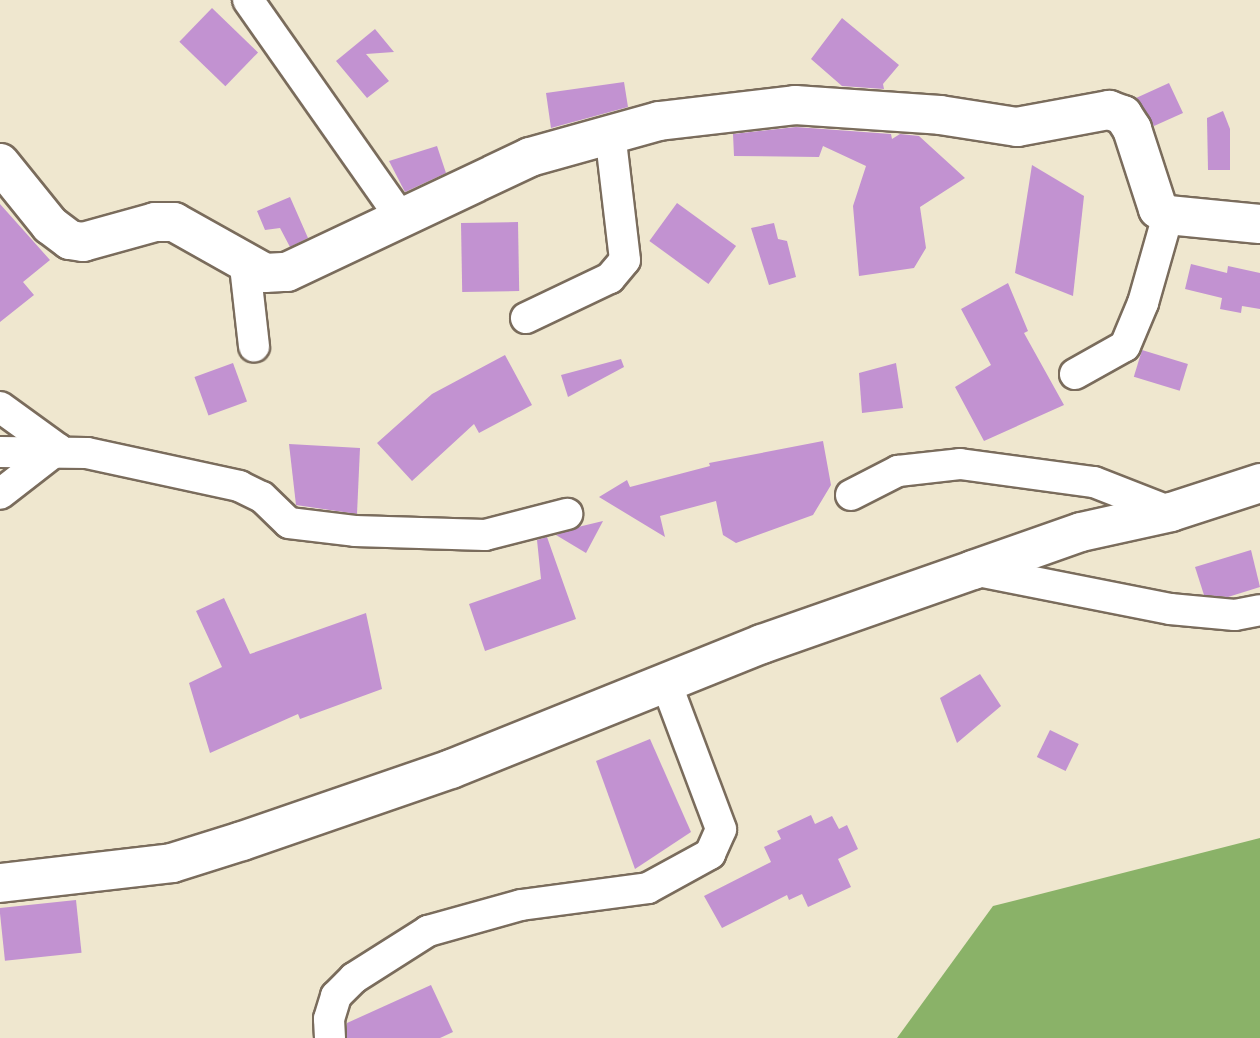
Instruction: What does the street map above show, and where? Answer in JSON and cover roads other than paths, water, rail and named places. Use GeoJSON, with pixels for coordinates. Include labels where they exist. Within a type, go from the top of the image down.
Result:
{"type":"FeatureCollection","features":[{"type":"Feature","properties":{"kind":"street"},"geometry":{"type":"LineString","coordinates":[[248,0],[400,216]]}},
{"type":"Feature","properties":{"kind":"street"},"geometry":{"type":"LineString","coordinates":[[0,163],[50,225],[70,240],[83,242],[155,222],[174,222],[245,266],[265,273],[288,272],[400,216],[530,157],[610,132],[659,121],[795,105],[926,114],[1017,127],[1109,110],[1123,115],[1132,129],[1158,209],[1168,215],[1260,225]]}},
{"type":"Feature","properties":{"kind":"street"},"geometry":{"type":"LineString","coordinates":[[526,318],[610,278],[625,260],[610,132]]}},
{"type":"Feature","properties":{"kind":"street"},"geometry":{"type":"LineString","coordinates":[[1075,374],[1125,346],[1143,303],[1168,215]]}},
{"type":"Feature","properties":{"kind":"street"},"geometry":{"type":"LineString","coordinates":[[245,266],[254,346]]}},
{"type":"Feature","properties":{"kind":"street"},"geometry":{"type":"LineString","coordinates":[[0,407],[58,449]]}},
{"type":"Feature","properties":{"kind":"street"},"geometry":{"type":"LineString","coordinates":[[0,494],[58,449]]}},
{"type":"Feature","properties":{"kind":"street"},"geometry":{"type":"LineString","coordinates":[[0,452],[58,449],[239,486],[262,497],[289,523],[355,531],[485,535],[567,514]]}},
{"type":"Feature","properties":{"kind":"street"},"geometry":{"type":"LineString","coordinates":[[851,495],[898,471],[960,464],[1094,482],[1171,512]]}},
{"type":"Feature","properties":{"kind":"street"},"geometry":{"type":"LineString","coordinates":[[0,883],[183,859],[451,769],[666,683],[973,569],[1081,532],[1171,512],[1260,483]]}},
{"type":"Feature","properties":{"kind":"street"},"geometry":{"type":"LineString","coordinates":[[973,569],[1170,610],[1235,615],[1260,610]]}},
{"type":"Feature","properties":{"kind":"street"},"geometry":{"type":"LineString","coordinates":[[330,1038],[329,1019],[336,996],[354,978],[428,931],[521,905],[648,888],[710,854],[721,829],[666,683]]}}]}
